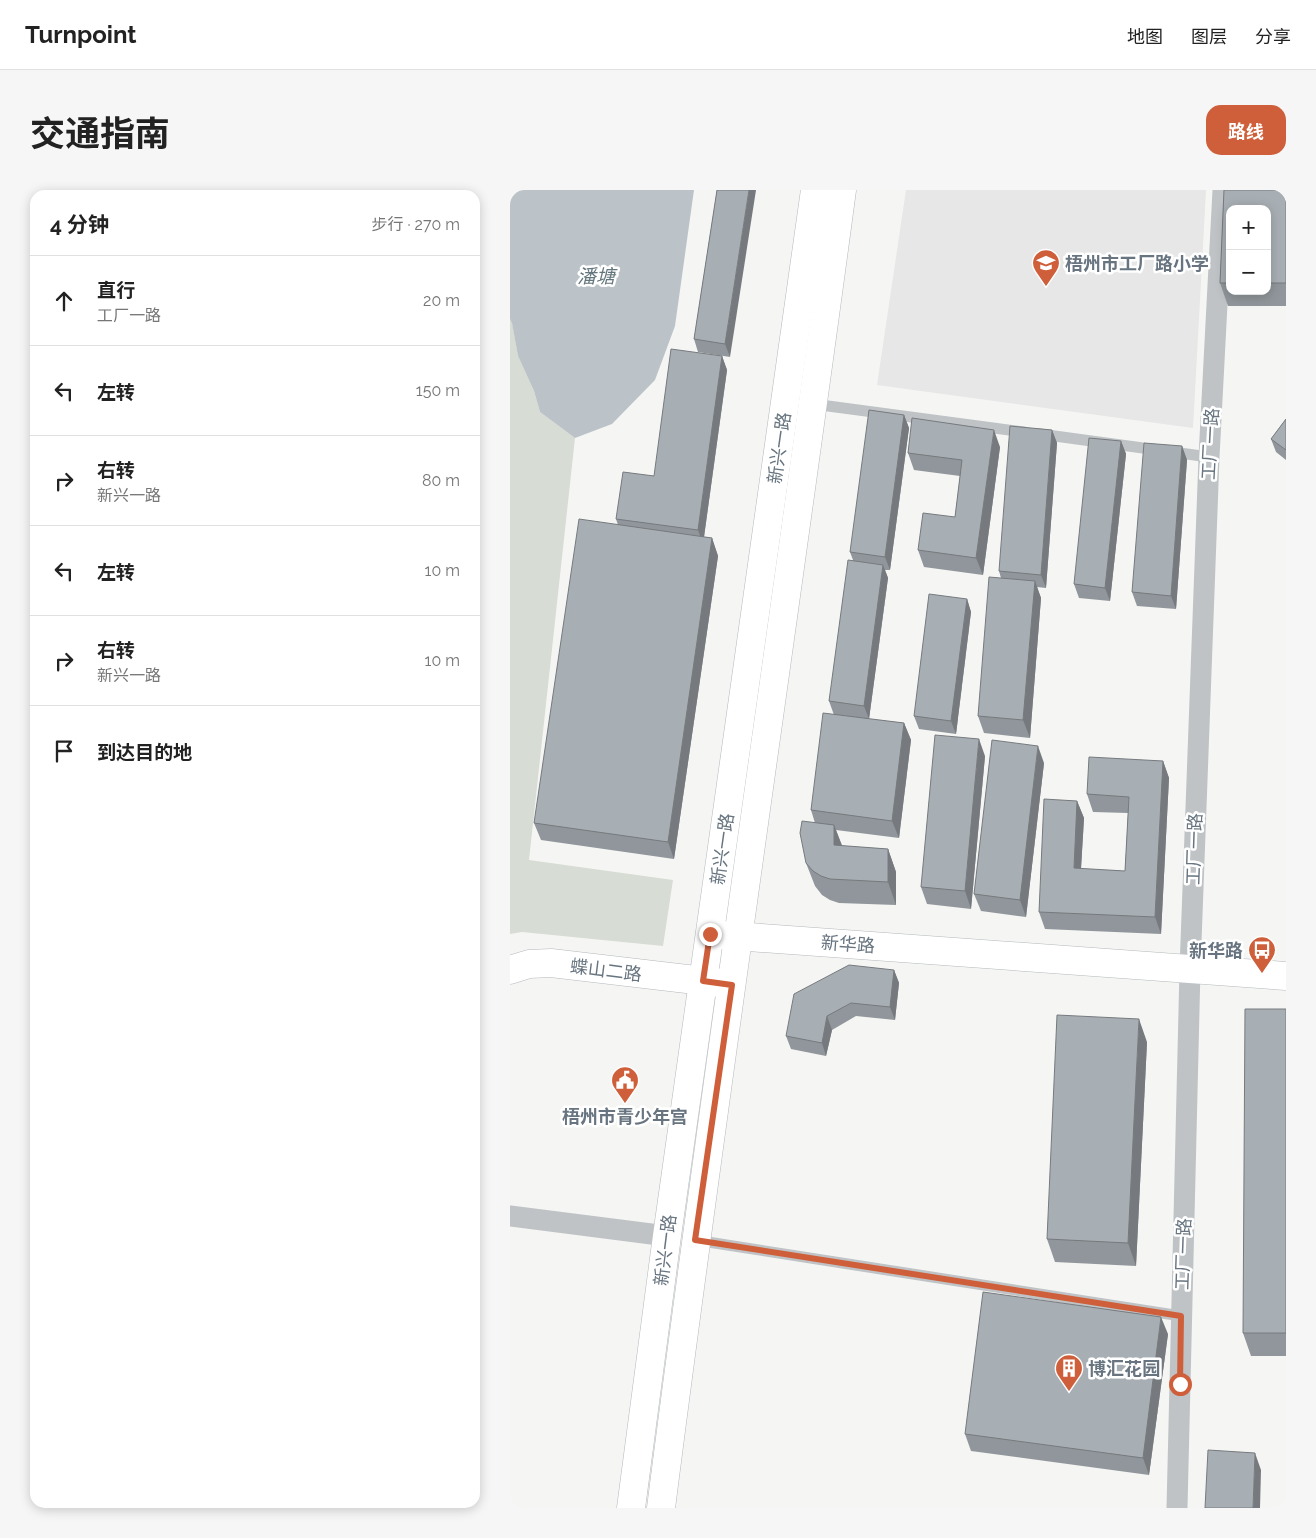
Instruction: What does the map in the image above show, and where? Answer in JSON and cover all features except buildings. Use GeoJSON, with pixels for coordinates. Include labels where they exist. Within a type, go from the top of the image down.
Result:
{"type":"FeatureCollection","features":[{"type":"Feature","properties":{"kind":"main road","name":"新兴一路"},"geometry":{"type":"LineString","coordinates":[[631,1508],[667,1236],[815,190]]}},
{"type":"Feature","properties":{"kind":"main road","name":"新兴一路"},"geometry":{"type":"LineString","coordinates":[[661,1508],[695,1240],[842,190]]}},
{"type":"Feature","properties":{"kind":"main road","name":"新华路"},"geometry":{"type":"LineString","coordinates":[[710,934],[1286,976]]}},
{"type":"Feature","properties":{"kind":"main road","name":"蝶山二路"},"geometry":{"type":"LineString","coordinates":[[510,970],[529,964],[551,963],[732,985]]}},
{"type":"Feature","properties":{"kind":"street","name":"工厂一路"},"geometry":{"type":"LineString","coordinates":[[1177,1508],[1190,969],[1209,457],[1223,190]]}},
{"type":"Feature","properties":{"kind":"street"},"geometry":{"type":"LineString","coordinates":[[510,1216],[667,1236]]}},
{"type":"Feature","properties":{"kind":"lane"},"geometry":{"type":"LineString","coordinates":[[813,404],[1209,457]]}},
{"type":"Feature","properties":{"kind":"lane"},"geometry":{"type":"LineString","coordinates":[[695,1240],[1181,1316]]}},
{"type":"Feature","properties":{"kind":"shaded area","name":"梧州市工厂路小学"},"geometry":{"type":"Polygon","coordinates":[[[906,190],[1206,190],[1193,428],[877,385],[906,190]]]}},
{"type":"Feature","properties":{"kind":"shaded area"},"geometry":{"type":"Polygon","coordinates":[[[510,319],[518,356],[534,391],[540,412],[575,438],[529,860],[673,880],[663,946],[522,932],[510,934],[510,319]]]}},
{"type":"Feature","properties":{"kind":"water","name":"潘塘"},"geometry":{"type":"Polygon","coordinates":[[[510,190],[694,190],[675,326],[655,380],[612,424],[575,438],[540,412],[534,391],[518,356],[510,319],[510,190]]]}},
{"type":"Feature","properties":{"kind":"place","name":"梧州市工厂路小学"},"geometry":{"type":"Point","coordinates":[1046,287]}},
{"type":"Feature","properties":{"kind":"place","name":"新华路"},"geometry":{"type":"Point","coordinates":[1262,974]}},
{"type":"Feature","properties":{"kind":"place","name":"梧州市青少年宫"},"geometry":{"type":"Point","coordinates":[625,1104]}},
{"type":"Feature","properties":{"kind":"place","name":"博汇花园"},"geometry":{"type":"Point","coordinates":[1069,1392]}},
{"type":"Feature","properties":{"kind":"route"},"geometry":{"type":"LineString","coordinates":[[710,934],[703,981],[732,985],[695,1240],[1181,1316],[1180,1384]]}}]}
